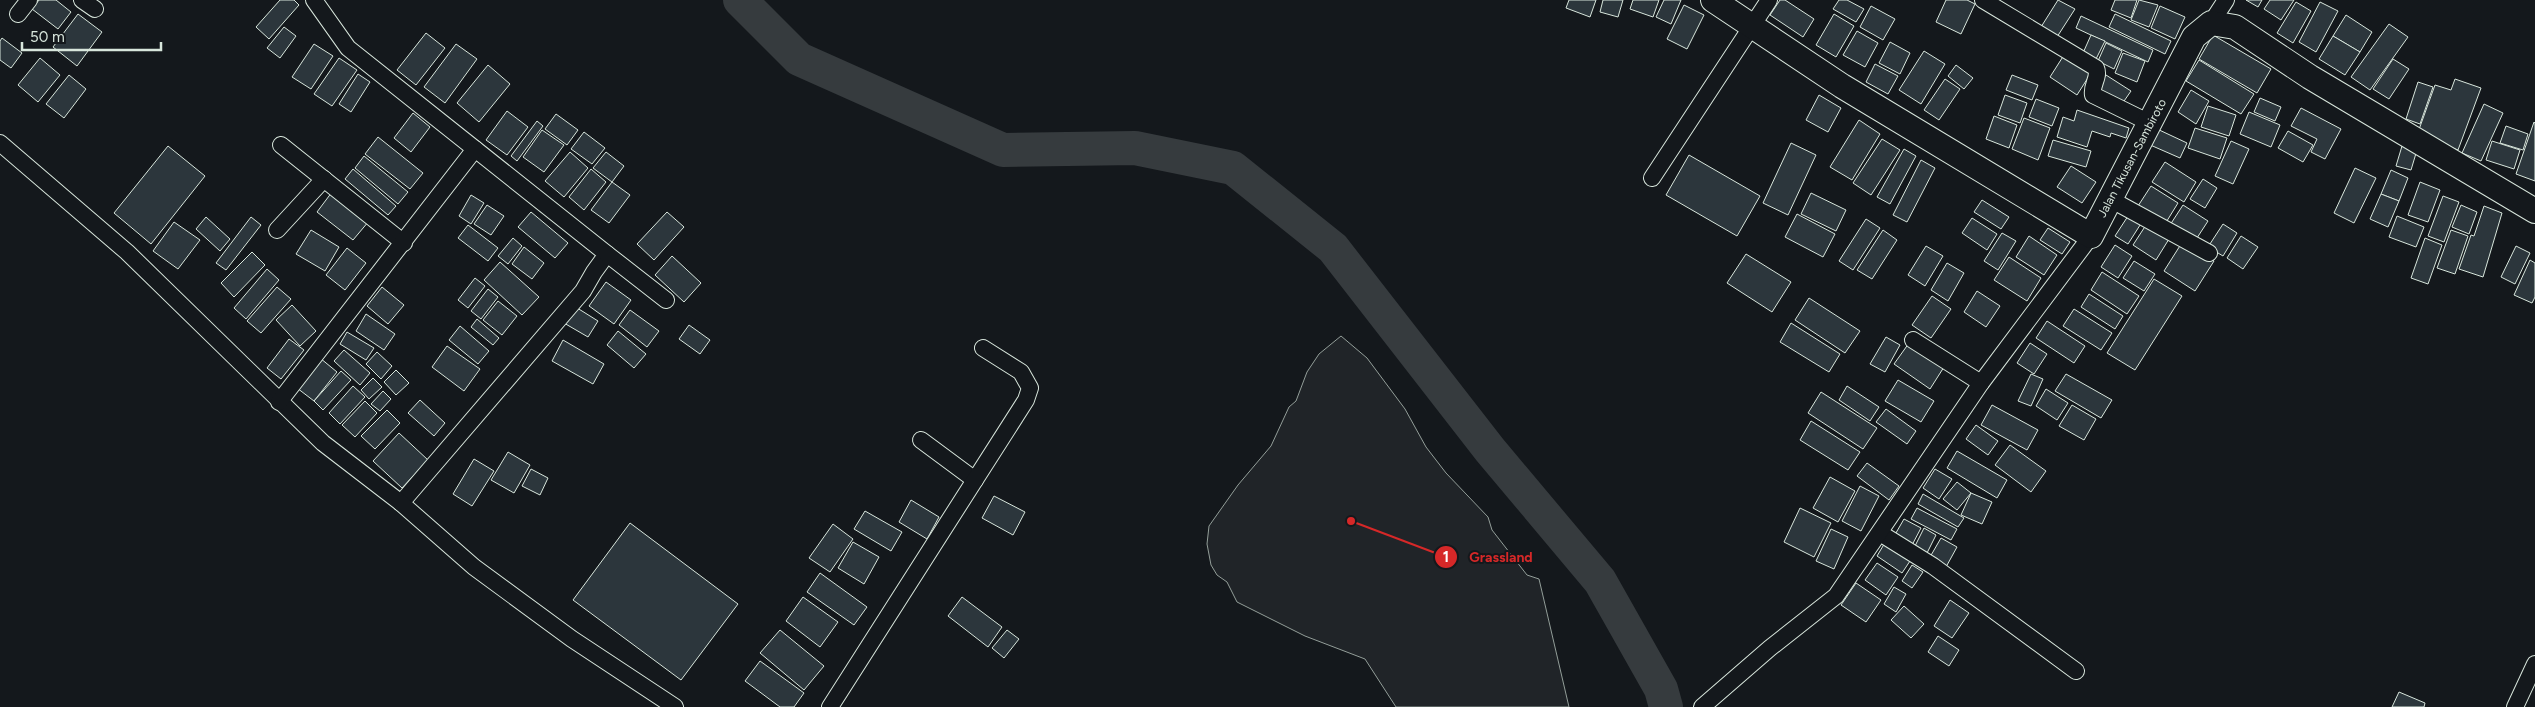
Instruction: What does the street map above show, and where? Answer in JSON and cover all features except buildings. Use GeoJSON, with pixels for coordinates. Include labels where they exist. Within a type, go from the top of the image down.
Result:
{"type":"FeatureCollection","features":[{"type":"Feature","properties":{"kind":"street"},"geometry":{"type":"LineString","coordinates":[[18,14],[29,0]]}},
{"type":"Feature","properties":{"kind":"street"},"geometry":{"type":"LineString","coordinates":[[314,0],[348,48],[666,300]]}},
{"type":"Feature","properties":{"kind":"street"},"geometry":{"type":"LineString","coordinates":[[1702,707],[1770,648],[1836,596],[1981,383],[2090,236],[1842,86],[1712,0]]}},
{"type":"Feature","properties":{"kind":"street"},"geometry":{"type":"LineString","coordinates":[[1652,178],[1769,0]]}},
{"type":"Feature","properties":{"kind":"street"},"geometry":{"type":"LineString","coordinates":[[1983,0],[2096,68],[2098,73],[2092,90],[2093,95],[2150,123]]}},
{"type":"Feature","properties":{"kind":"street"},"geometry":{"type":"LineString","coordinates":[[2226,0],[2211,23],[2235,27],[2326,87],[2535,211]]}},
{"type":"Feature","properties":{"kind":"street","name":"Jalan Tikusan-Sambiroto"},"geometry":{"type":"LineString","coordinates":[[2090,236],[2194,37],[2211,23]]}},
{"type":"Feature","properties":{"kind":"street"},"geometry":{"type":"LineString","coordinates":[[0,143],[127,252],[323,443],[400,503],[474,567],[572,639],[675,707]]}},
{"type":"Feature","properties":{"kind":"street"},"geometry":{"type":"LineString","coordinates":[[281,145],[404,244]]}},
{"type":"Feature","properties":{"kind":"street"},"geometry":{"type":"LineString","coordinates":[[279,402],[404,244],[475,149]]}},
{"type":"Feature","properties":{"kind":"street"},"geometry":{"type":"LineString","coordinates":[[277,230],[324,179]]}},
{"type":"Feature","properties":{"kind":"street"},"geometry":{"type":"LineString","coordinates":[[2110,199],[2209,253]]}},
{"type":"Feature","properties":{"kind":"street"},"geometry":{"type":"LineString","coordinates":[[400,503],[583,291],[607,254]]}},
{"type":"Feature","properties":{"kind":"street"},"geometry":{"type":"LineString","coordinates":[[1913,340],[1981,383]]}},
{"type":"Feature","properties":{"kind":"street"},"geometry":{"type":"LineString","coordinates":[[830,707],[1026,400],[1030,388],[1022,372],[983,348]]}},
{"type":"Feature","properties":{"kind":"street"},"geometry":{"type":"LineString","coordinates":[[920,440],[975,480]]}},
{"type":"Feature","properties":{"kind":"street"},"geometry":{"type":"LineString","coordinates":[[1880,533],[1933,566],[2076,671]]}},
{"type":"Feature","properties":{"kind":"street"},"geometry":{"type":"LineString","coordinates":[[2515,707],[2535,664]]}},
{"type":"Feature","properties":{"kind":"shaded area"},"geometry":{"type":"Polygon","coordinates":[[[1341,336],[1367,358],[1405,409],[1426,447],[1446,473],[1488,517],[1492,530],[1527,575],[1539,579],[1569,707],[1396,707],[1365,659],[1305,636],[1237,602],[1227,582],[1217,575],[1211,565],[1207,544],[1209,526],[1238,485],[1271,446],[1289,407],[1296,401],[1307,372],[1319,354],[1341,336]]]}},
{"type":"Feature","properties":{"kind":"waterway"},"geometry":{"type":"LineString","coordinates":[[740,0],[799,59],[1003,150],[1135,148],[1233,168],[1333,248],[1490,450],[1600,581],[1661,689],[1666,707]]}},
{"type":"Feature","properties":{"kind":"place","name":"Grassland"},"geometry":{"type":"Point","coordinates":[1351,521]}}]}
